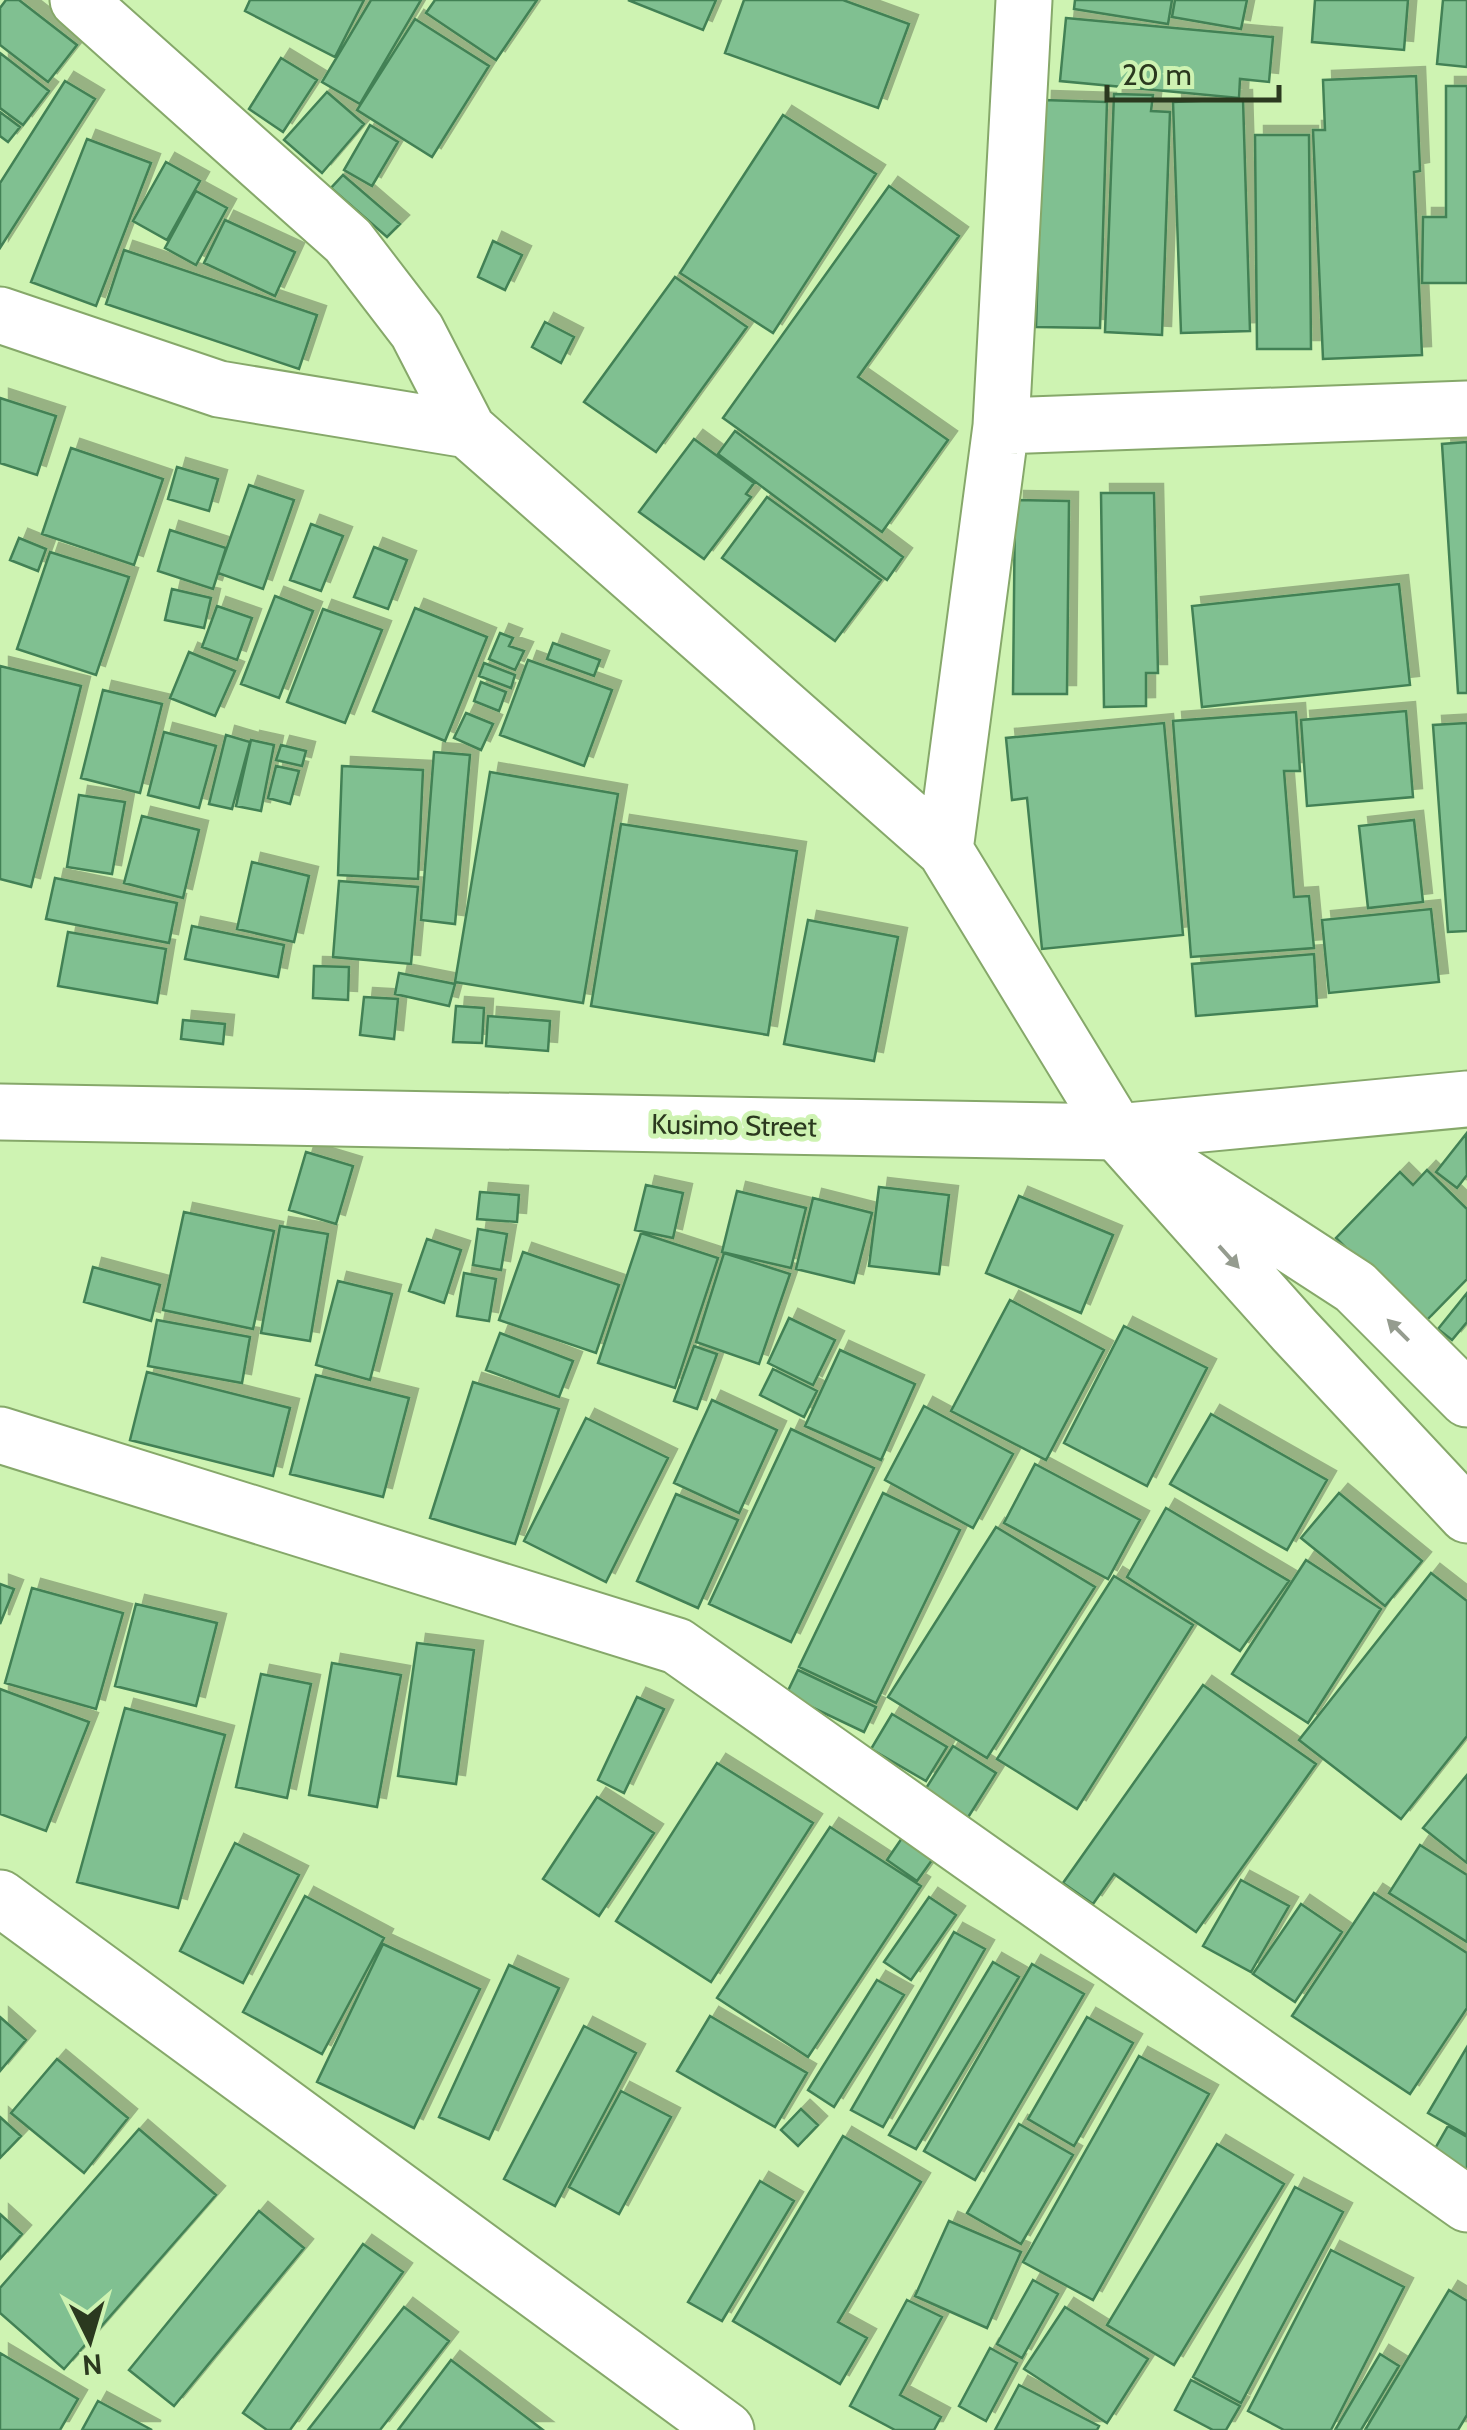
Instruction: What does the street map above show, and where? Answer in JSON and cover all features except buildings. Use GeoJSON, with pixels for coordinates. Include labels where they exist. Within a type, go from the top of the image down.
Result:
{"type":"FeatureCollection","features":[{"type":"Feature","properties":{"kind":"street"},"geometry":{"type":"LineString","coordinates":[[78,0],[348,242],[417,332],[468,430],[944,850],[1117,1132],[1467,1515]]}},
{"type":"Feature","properties":{"kind":"street"},"geometry":{"type":"LineString","coordinates":[[944,850],[1001,426],[1024,0]]}},
{"type":"Feature","properties":{"kind":"street"},"geometry":{"type":"LineString","coordinates":[[0,314],[219,389],[468,430]]}},
{"type":"Feature","properties":{"kind":"street"},"geometry":{"type":"LineString","coordinates":[[1001,426],[1467,409]]}},
{"type":"Feature","properties":{"kind":"street","name":"Kusimo Street"},"geometry":{"type":"LineString","coordinates":[[0,1112],[1117,1132],[1467,1099]]}},
{"type":"Feature","properties":{"kind":"street"},"geometry":{"type":"LineString","coordinates":[[1117,1132],[1355,1287],[1467,1399]]}},
{"type":"Feature","properties":{"kind":"street"},"geometry":{"type":"LineString","coordinates":[[0,1435],[677,1646],[1467,2204]]}},
{"type":"Feature","properties":{"kind":"street"},"geometry":{"type":"LineString","coordinates":[[0,1898],[726,2430]]}}]}
